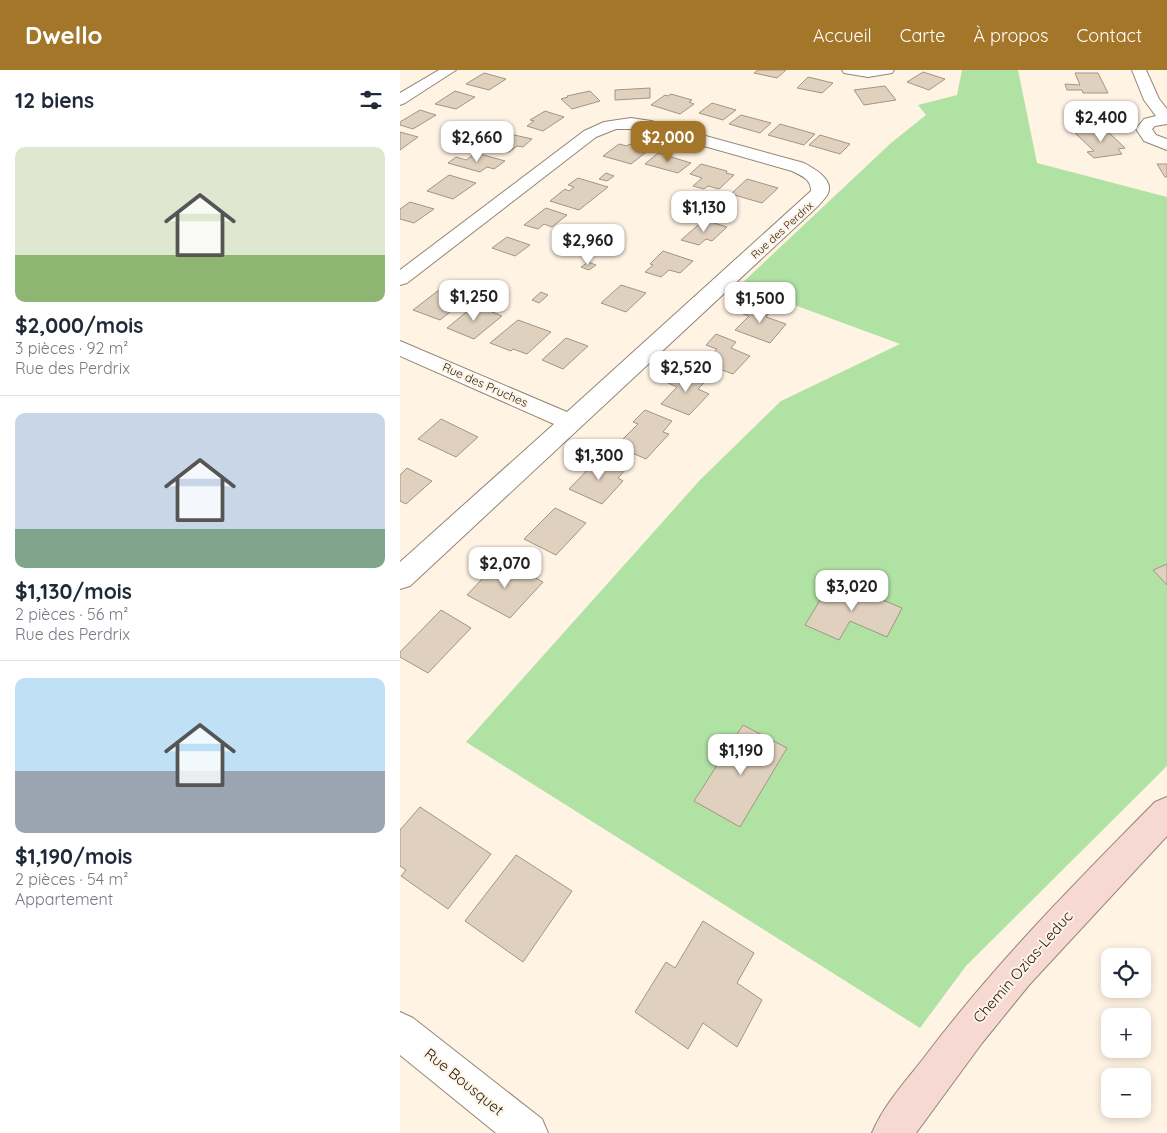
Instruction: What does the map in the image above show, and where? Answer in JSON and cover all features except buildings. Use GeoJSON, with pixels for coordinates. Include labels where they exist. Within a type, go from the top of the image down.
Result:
{"type":"FeatureCollection","features":[{"type":"Feature","properties":{"kind":"street"},"geometry":{"type":"LineString","coordinates":[[400,100],[450,70]]}},
{"type":"Feature","properties":{"kind":"street"},"geometry":{"type":"LineString","coordinates":[[848,70],[868,73],[887,70]]}},
{"type":"Feature","properties":{"kind":"street"},"geometry":{"type":"LineString","coordinates":[[1139,70],[1152,100],[1167,119],[1150,122],[1144,129],[1150,138],[1167,145]]}},
{"type":"Feature","properties":{"kind":"street","name":"Rue des Perdrix"},"geometry":{"type":"LineString","coordinates":[[400,279],[590,134],[612,124],[632,122],[651,125],[798,167],[813,174],[819,181],[821,189],[815,200],[400,578]]}},
{"type":"Feature","properties":{"kind":"street","name":"Rue des Pruches"},"geometry":{"type":"LineString","coordinates":[[400,348],[570,422]]}},
{"type":"Feature","properties":{"kind":"street","name":"Chemin Ozias-Leduc"},"geometry":{"type":"LineString","coordinates":[[892,1133],[950,1054],[997,995],[1060,924],[1167,813]]}},
{"type":"Feature","properties":{"kind":"street","name":"Rue Bousquet"},"geometry":{"type":"LineString","coordinates":[[400,1031],[528,1133]]}},
{"type":"Feature","properties":{"kind":"green space"},"geometry":{"type":"Polygon","coordinates":[[[962,70],[1018,70],[1037,163],[1167,197],[1167,766],[966,966],[920,1028],[466,742],[700,480],[781,401],[900,344],[740,285],[891,143],[926,115],[918,105],[957,95],[962,70]]]}}]}
